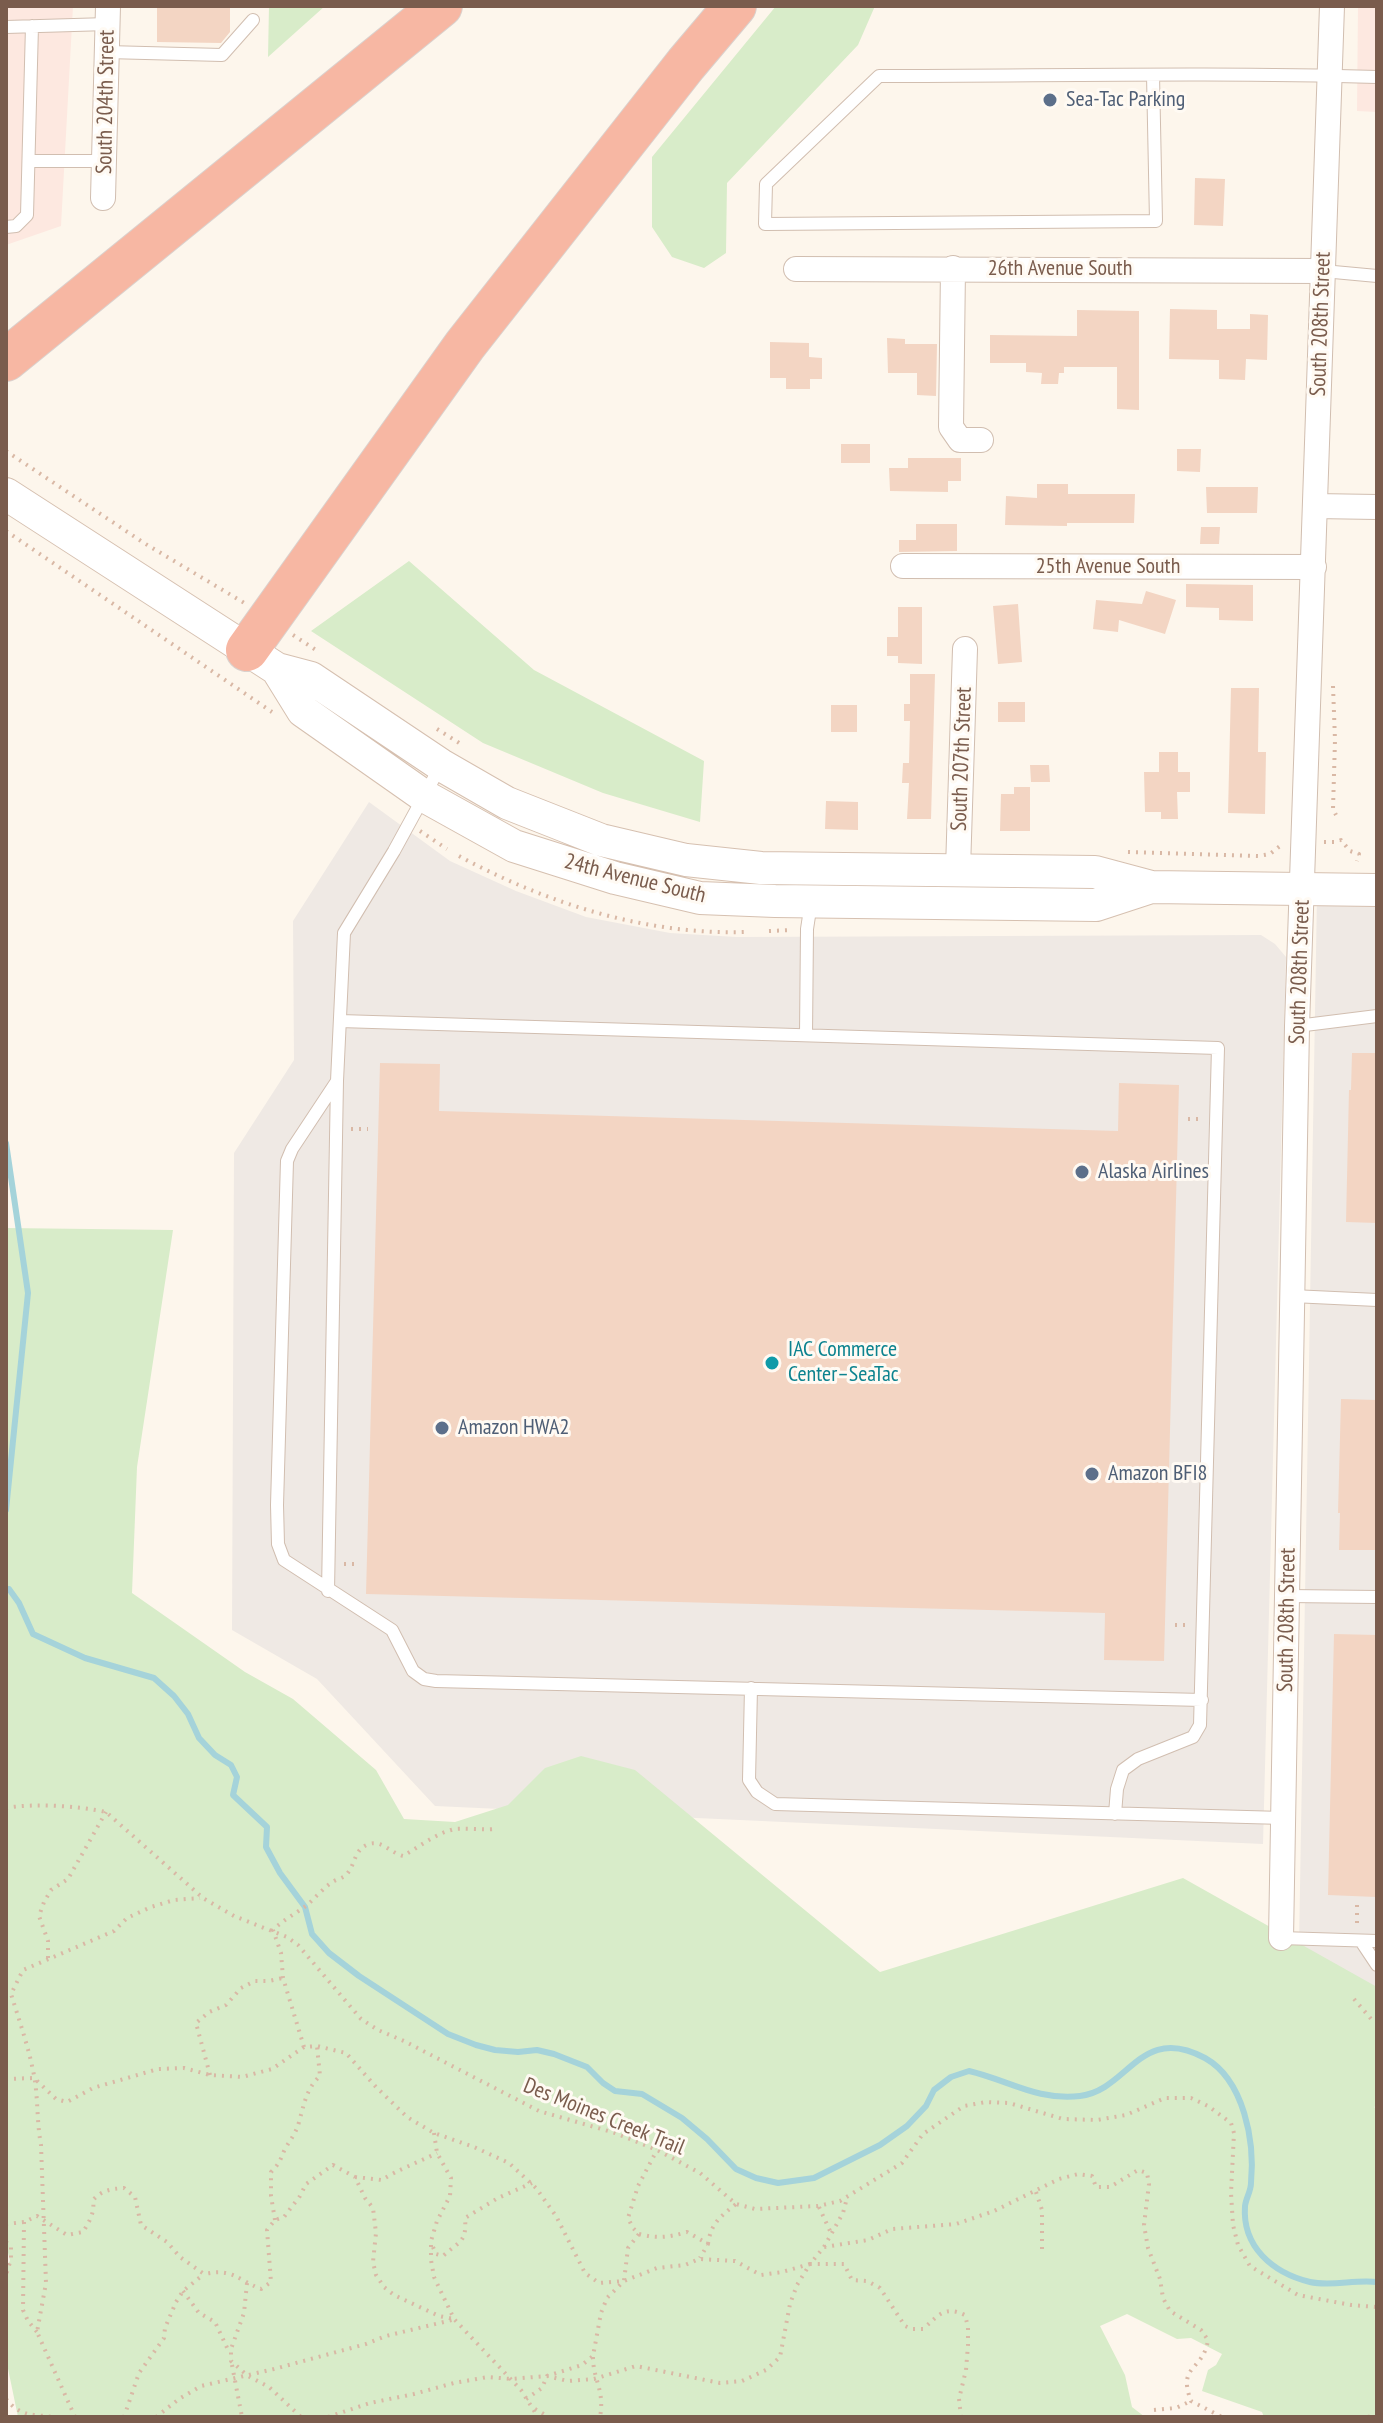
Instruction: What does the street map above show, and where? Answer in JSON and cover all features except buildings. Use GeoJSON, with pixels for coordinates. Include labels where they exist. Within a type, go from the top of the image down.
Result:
{"type":"FeatureCollection","features":[{"type":"Feature","properties":{"kind":"highway"},"geometry":{"type":"LineString","coordinates":[[6,360],[441,6]]}},
{"type":"Feature","properties":{"kind":"highway"},"geometry":{"type":"LineString","coordinates":[[264,646],[465,345],[735,6]]}},
{"type":"Feature","properties":{"kind":"street","name":"South 208th Street"},"geometry":{"type":"LineString","coordinates":[[1281,1938],[1297,1026],[1332,6]]}},
{"type":"Feature","properties":{"kind":"street","name":"South 204th Street"},"geometry":{"type":"LineString","coordinates":[[103,198],[108,15]]}},
{"type":"Feature","properties":{"kind":"street"},"geometry":{"type":"LineString","coordinates":[[953,268],[951,427],[960,440],[981,440]]}},
{"type":"Feature","properties":{"kind":"street","name":"26th Avenue South"},"geometry":{"type":"LineString","coordinates":[[796,269],[1323,271]]}},
{"type":"Feature","properties":{"kind":"street","name":"24th Avenue South"},"geometry":{"type":"LineString","coordinates":[[6,494],[104,577],[264,646],[441,765],[507,803],[601,840],[686,860],[761,868],[1095,872],[1151,887],[1377,890]]}},
{"type":"Feature","properties":{"kind":"street"},"geometry":{"type":"LineString","coordinates":[[1315,506],[1377,507]]}},
{"type":"Feature","properties":{"kind":"street","name":"25th Avenue South"},"geometry":{"type":"LineString","coordinates":[[903,566],[1314,567]]}},
{"type":"Feature","properties":{"kind":"street","name":"24th Avenue South"},"geometry":{"type":"LineString","coordinates":[[264,646],[303,711],[424,796],[514,846],[615,878],[700,898],[811,901],[1096,905],[1151,887]]}},
{"type":"Feature","properties":{"kind":"street","name":"South 207th Street"},"geometry":{"type":"LineString","coordinates":[[958,869],[965,649]]}},
{"type":"Feature","properties":{"kind":"lane"},"geometry":{"type":"LineString","coordinates":[[6,27],[108,15]]}},
{"type":"Feature","properties":{"kind":"lane"},"geometry":{"type":"LineString","coordinates":[[107,52],[222,55],[253,20]]}},
{"type":"Feature","properties":{"kind":"lane"},"geometry":{"type":"LineString","coordinates":[[6,227],[16,226],[27,215],[32,26]]}},
{"type":"Feature","properties":{"kind":"lane"},"geometry":{"type":"LineString","coordinates":[[1153,75],[1156,221],[765,224],[766,184],[879,76],[1153,75],[1377,77]]}},
{"type":"Feature","properties":{"kind":"lane"},"geometry":{"type":"LineString","coordinates":[[29,161],[104,161]]}},
{"type":"Feature","properties":{"kind":"lane"},"geometry":{"type":"LineString","coordinates":[[1323,271],[1377,276]]}},
{"type":"Feature","properties":{"kind":"lane"},"geometry":{"type":"LineString","coordinates":[[328,1591],[337,1081],[344,933],[441,765]]}},
{"type":"Feature","properties":{"kind":"lane"},"geometry":{"type":"LineString","coordinates":[[806,1035],[807,929],[811,901]]}},
{"type":"Feature","properties":{"kind":"lane"},"geometry":{"type":"LineString","coordinates":[[1297,1026],[1377,1016]]}},
{"type":"Feature","properties":{"kind":"lane"},"geometry":{"type":"LineString","coordinates":[[340,1021],[1218,1048],[1200,1725],[1193,1737],[1138,1759],[1123,1770],[1117,1789],[1115,1814]]}},
{"type":"Feature","properties":{"kind":"lane"},"geometry":{"type":"LineString","coordinates":[[337,1081],[287,1161],[278,1544],[284,1560],[392,1630],[413,1671],[424,1679],[1202,1700]]}},
{"type":"Feature","properties":{"kind":"lane"},"geometry":{"type":"LineString","coordinates":[[1292,1296],[1377,1300]]}},
{"type":"Feature","properties":{"kind":"lane"},"geometry":{"type":"LineString","coordinates":[[1288,1596],[1377,1597]]}},
{"type":"Feature","properties":{"kind":"lane"},"geometry":{"type":"LineString","coordinates":[[751,1688],[749,1780],[757,1792],[775,1804],[1283,1818]]}},
{"type":"Feature","properties":{"kind":"lane"},"geometry":{"type":"LineString","coordinates":[[1281,1938],[1377,1941]]}},
{"type":"Feature","properties":{"kind":"lane"},"geometry":{"type":"LineString","coordinates":[[1361,1941],[1377,1965]]}},
{"type":"Feature","properties":{"kind":"path"},"geometry":{"type":"LineString","coordinates":[[6,451],[144,543],[264,646],[328,658]]}},
{"type":"Feature","properties":{"kind":"path"},"geometry":{"type":"LineString","coordinates":[[6,531],[104,577],[275,713]]}},
{"type":"Feature","properties":{"kind":"path"},"geometry":{"type":"LineString","coordinates":[[437,728],[475,753]]}},
{"type":"Feature","properties":{"kind":"path"},"geometry":{"type":"LineString","coordinates":[[1270,854],[1283,839]]}},
{"type":"Feature","properties":{"kind":"path"},"geometry":{"type":"LineString","coordinates":[[1336,842],[1341,840],[1350,851],[1359,854],[1357,861]]}},
{"type":"Feature","properties":{"kind":"path"},"geometry":{"type":"LineString","coordinates":[[459,856],[497,876],[591,911],[680,929],[745,932]]}},
{"type":"Feature","properties":{"kind":"path"},"geometry":{"type":"LineString","coordinates":[[351,1129],[368,1129]]}},
{"type":"Feature","properties":{"kind":"path"},"geometry":{"type":"LineString","coordinates":[[340,1564],[357,1564]]}},
{"type":"Feature","properties":{"kind":"path"},"geometry":{"type":"LineString","coordinates":[[1175,1625],[1192,1625]]}},
{"type":"Feature","properties":{"kind":"path"},"geometry":{"type":"LineString","coordinates":[[6,1808],[38,1805],[106,1812],[68,1879],[51,1890],[44,1902],[39,1916],[48,1941],[48,1958]]}},
{"type":"Feature","properties":{"kind":"path","name":"Des Moines Creek Trail"},"geometry":{"type":"LineString","coordinates":[[106,1812],[203,1898],[298,1945],[361,2019],[378,2030],[539,2111],[615,2133],[657,2150],[700,2173],[736,2204]]}},
{"type":"Feature","properties":{"kind":"path"},"geometry":{"type":"LineString","coordinates":[[304,2047],[283,1978],[281,1953],[273,1930],[331,1883],[347,1874],[358,1851],[368,1845],[377,1843],[403,1856],[436,1836],[458,1828],[471,1831],[494,1829]]}},
{"type":"Feature","properties":{"kind":"path"},"geometry":{"type":"LineString","coordinates":[[37,2332],[46,2283],[45,2222],[34,2078],[28,2057],[28,2041],[11,1994],[23,1970],[114,1931],[127,1918],[174,1900],[203,1898]]}},
{"type":"Feature","properties":{"kind":"path"},"geometry":{"type":"LineString","coordinates":[[1357,1905],[1357,1923]]}},
{"type":"Feature","properties":{"kind":"path"},"geometry":{"type":"LineString","coordinates":[[210,2075],[196,2023],[209,2012],[226,2005],[241,1988],[255,1981],[283,1978]]}},
{"type":"Feature","properties":{"kind":"path"},"geometry":{"type":"LineString","coordinates":[[1354,1999],[1372,2020],[1377,2021]]}},
{"type":"Feature","properties":{"kind":"path"},"geometry":{"type":"LineString","coordinates":[[6,2079],[34,2078],[56,2099],[67,2102],[93,2088],[158,2069],[184,2068],[210,2075],[242,2077],[272,2069],[304,2047],[317,2046],[346,2053],[407,2117],[434,2133],[509,2163],[532,2183],[556,2216],[585,2273],[599,2283],[624,2281],[657,2268],[685,2265],[699,2259],[735,2261],[761,2275],[810,2264],[844,2264],[852,2280],[867,2281],[880,2288],[905,2326],[912,2329],[923,2329],[946,2311],[954,2309],[965,2315],[968,2345],[959,2399],[961,2417]]}},
{"type":"Feature","properties":{"kind":"path"},"geometry":{"type":"LineString","coordinates":[[275,2220],[271,2172],[281,2162],[284,2150],[294,2137],[301,2119],[302,2104],[312,2083],[320,2076],[317,2046]]}},
{"type":"Feature","properties":{"kind":"path"},"geometry":{"type":"LineString","coordinates":[[699,2259],[708,2244],[710,2230],[736,2204],[755,2209],[818,2206],[840,2201],[902,2163],[923,2134],[964,2106],[986,2102],[1009,2103],[1063,2119],[1097,2120],[1126,2115],[1165,2098],[1191,2098],[1231,2123],[1234,2133],[1233,2225],[1238,2245],[1250,2266],[1298,2295],[1377,2307]]}},
{"type":"Feature","properties":{"kind":"path"},"geometry":{"type":"LineString","coordinates":[[434,2133],[437,2153],[451,2178],[450,2196],[431,2241],[434,2277],[454,2319],[511,2379],[538,2417]]}},
{"type":"Feature","properties":{"kind":"path"},"geometry":{"type":"LineString","coordinates":[[657,2150],[638,2186],[628,2218],[633,2228],[651,2238],[687,2232],[708,2244]]}},
{"type":"Feature","properties":{"kind":"path"},"geometry":{"type":"LineString","coordinates":[[124,2417],[139,2373],[164,2338],[165,2328],[183,2291],[204,2274],[219,2271],[231,2273],[261,2289],[271,2282],[267,2230],[275,2220],[284,2217],[306,2184],[333,2165],[355,2177],[382,2180],[437,2153]]}},
{"type":"Feature","properties":{"kind":"path"},"geometry":{"type":"LineString","coordinates":[[824,2247],[868,2240],[892,2229],[956,2224],[994,2211],[1059,2179],[1078,2174],[1092,2176],[1096,2187],[1110,2187],[1138,2170],[1147,2173],[1149,2184],[1144,2225],[1163,2298],[1170,2311],[1201,2330],[1208,2340],[1203,2357],[1188,2373],[1184,2384],[1191,2401],[1222,2417]]}},
{"type":"Feature","properties":{"kind":"path"},"geometry":{"type":"LineString","coordinates":[[355,2177],[373,2208],[376,2233],[373,2262],[376,2275],[384,2287],[394,2295],[439,2316],[454,2319]]}},
{"type":"Feature","properties":{"kind":"path"},"geometry":{"type":"LineString","coordinates":[[431,2241],[436,2254],[443,2256],[466,2234],[465,2218],[498,2198],[532,2183]]}},
{"type":"Feature","properties":{"kind":"path"},"geometry":{"type":"LineString","coordinates":[[6,2224],[24,2222],[37,2216],[67,2235],[83,2232],[91,2218],[93,2200],[109,2189],[124,2188],[135,2197],[141,2225],[167,2242],[180,2257],[204,2274]]}},
{"type":"Feature","properties":{"kind":"path"},"geometry":{"type":"LineString","coordinates":[[1036,2192],[1042,2210],[1042,2252]]}},
{"type":"Feature","properties":{"kind":"path"},"geometry":{"type":"LineString","coordinates":[[547,2376],[568,2381],[597,2378],[636,2366],[720,2383],[742,2381],[766,2370],[780,2357],[790,2304],[797,2285],[824,2247],[843,2213],[847,2196]]}},
{"type":"Feature","properties":{"kind":"path"},"geometry":{"type":"LineString","coordinates":[[818,2206],[831,2233]]}},
{"type":"Feature","properties":{"kind":"path"},"geometry":{"type":"LineString","coordinates":[[24,2222],[23,2310],[37,2332],[75,2417]]}},
{"type":"Feature","properties":{"kind":"path"},"geometry":{"type":"LineString","coordinates":[[600,2417],[602,2394],[593,2356],[601,2313],[607,2298],[624,2281],[628,2248],[639,2234]]}},
{"type":"Feature","properties":{"kind":"path"},"geometry":{"type":"LineString","coordinates":[[6,2242],[11,2246],[6,2275]]}},
{"type":"Feature","properties":{"kind":"path"},"geometry":{"type":"LineString","coordinates":[[247,2283],[244,2313],[231,2349],[231,2361],[248,2376],[269,2387],[301,2417]]}},
{"type":"Feature","properties":{"kind":"path"},"geometry":{"type":"LineString","coordinates":[[183,2291],[199,2313],[215,2322],[227,2347],[242,2417]]}},
{"type":"Feature","properties":{"kind":"path"},"geometry":{"type":"LineString","coordinates":[[156,2417],[201,2386],[454,2319]]}},
{"type":"Feature","properties":{"kind":"path"},"geometry":{"type":"LineString","coordinates":[[328,2417],[370,2403],[454,2383],[488,2377],[547,2376],[576,2369],[593,2356]]}},
{"type":"Feature","properties":{"kind":"path"},"geometry":{"type":"LineString","coordinates":[[526,2399],[542,2388],[547,2376]]}},
{"type":"Feature","properties":{"kind":"path"},"geometry":{"type":"LineString","coordinates":[[6,2399],[15,2410],[27,2415],[53,2417]]}},
{"type":"Feature","properties":{"kind":"path"},"geometry":{"type":"LineString","coordinates":[[1154,2410],[1176,2408],[1191,2401]]}},
{"type":"Feature","properties":{"kind":"path"},"geometry":{"type":"LineString","coordinates":[[533,2408],[549,2417]]}},
{"type":"Feature","properties":{"kind":"path"},"geometry":{"type":"LineString","coordinates":[[1368,2417],[1377,2414]]}},
{"type":"Feature","properties":{"kind":"shaded area"},"geometry":{"type":"Polygon","coordinates":[[[6,6],[73,6],[61,226],[6,245],[6,6]]]}},
{"type":"Feature","properties":{"kind":"shaded area"},"geometry":{"type":"Polygon","coordinates":[[[1358,6],[1377,6],[1377,112],[1357,111],[1358,6]]]}},
{"type":"Feature","properties":{"kind":"shaded area"},"geometry":{"type":"Polygon","coordinates":[[[369,802],[450,861],[516,891],[586,917],[670,933],[736,937],[1261,935],[1275,944],[1286,957],[1263,1844],[435,1806],[317,1679],[232,1630],[234,1153],[294,1060],[293,921],[369,802]]]}},
{"type":"Feature","properties":{"kind":"shaded area"},"geometry":{"type":"Polygon","coordinates":[[[1317,895],[1377,897],[1377,2242],[1294,2238],[1317,895]]]}},
{"type":"Feature","properties":{"kind":"green space"},"geometry":{"type":"Polygon","coordinates":[[[269,6],[325,6],[268,57],[269,6]]]}},
{"type":"Feature","properties":{"kind":"green space"},"geometry":{"type":"Polygon","coordinates":[[[776,6],[875,6],[858,45],[727,183],[726,253],[704,268],[672,257],[652,227],[652,157],[776,6]]]}},
{"type":"Feature","properties":{"kind":"green space"},"geometry":{"type":"Polygon","coordinates":[[[409,561],[534,670],[704,761],[700,822],[603,793],[483,743],[311,631],[409,561]]]}},
{"type":"Feature","properties":{"kind":"green space"},"geometry":{"type":"Polygon","coordinates":[[[6,1228],[173,1230],[137,1467],[132,1593],[245,1672],[293,1699],[376,1770],[404,1819],[455,1822],[508,1805],[545,1768],[581,1756],[635,1770],[880,1972],[1183,1878],[1377,1987],[1377,2105],[1374,2107],[1377,2110],[1377,2417],[1264,2417],[1262,2412],[1202,2391],[1208,2370],[1216,2365],[1222,2354],[1191,2338],[1177,2339],[1127,2314],[1100,2326],[1125,2375],[1132,2407],[1145,2417],[18,2417],[6,2359],[6,2266],[10,2261],[6,2244],[6,1228]]]}},
{"type":"Feature","properties":{"kind":"waterway"},"geometry":{"type":"LineString","coordinates":[[6,1143],[28,1293],[6,1510]]}},
{"type":"Feature","properties":{"kind":"waterway"},"geometry":{"type":"LineString","coordinates":[[6,1589],[19,1603],[33,1634],[85,1658],[154,1678],[174,1696],[188,1714],[199,1738],[215,1755],[231,1765],[237,1777],[233,1795],[267,1827],[266,1847],[280,1873],[305,1907],[312,1934],[329,1953],[359,1976],[448,2034],[495,2050],[537,2050],[554,2054],[587,2067],[615,2091],[642,2094],[682,2118],[736,2169],[778,2183],[814,2178],[880,2145],[907,2126],[926,2106],[934,2090],[951,2077],[969,2071],[1036,2093],[1080,2096],[1111,2083],[1150,2053],[1165,2048],[1183,2049],[1205,2058],[1218,2068],[1238,2096],[1248,2131],[1252,2166],[1245,2221],[1254,2246],[1262,2256],[1284,2272],[1310,2282],[1377,2282]]}},
{"type":"Feature","properties":{"kind":"place","name":"Sea-Tac Parking"},"geometry":{"type":"Point","coordinates":[1050,100]}},
{"type":"Feature","properties":{"kind":"place","name":"Alaska Airlines"},"geometry":{"type":"Point","coordinates":[1082,1172]}},
{"type":"Feature","properties":{"kind":"place","name":"IAC Commerce Center–SeaTac"},"geometry":{"type":"Point","coordinates":[772,1363]}},
{"type":"Feature","properties":{"kind":"place","name":"Amazon HWA2"},"geometry":{"type":"Point","coordinates":[442,1428]}},
{"type":"Feature","properties":{"kind":"place","name":"Amazon BFI8"},"geometry":{"type":"Point","coordinates":[1092,1474]}}]}
